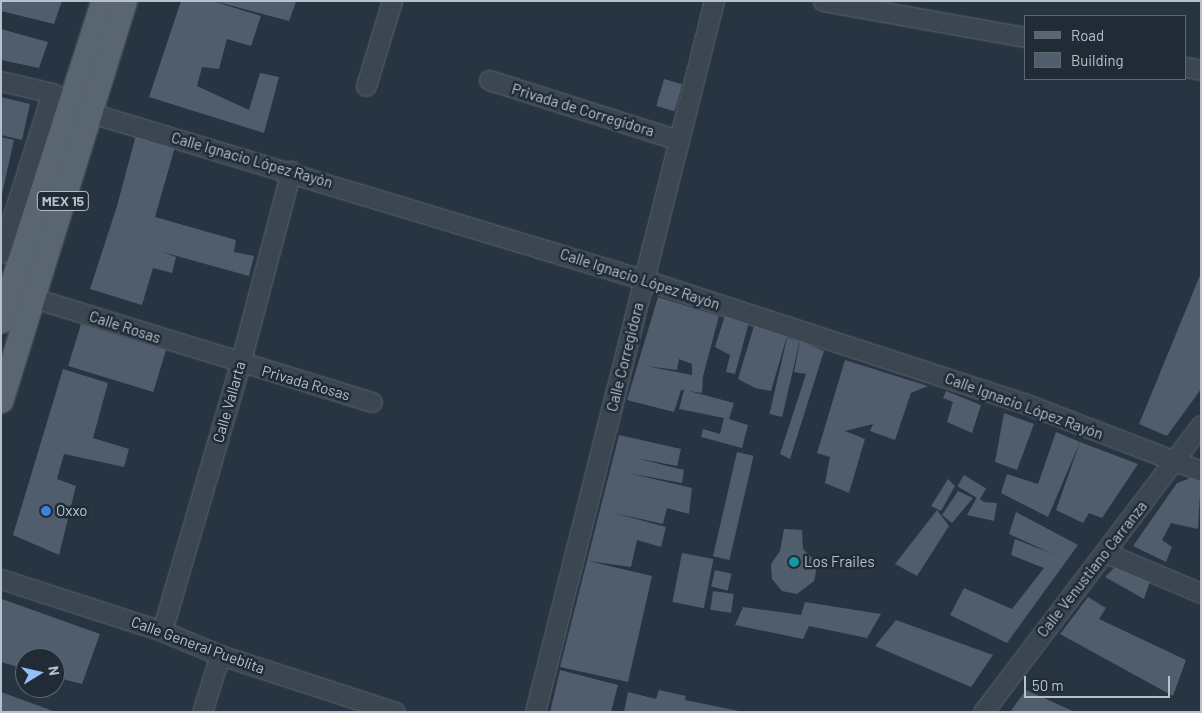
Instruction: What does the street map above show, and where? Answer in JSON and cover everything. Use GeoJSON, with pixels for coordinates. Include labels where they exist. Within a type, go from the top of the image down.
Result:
{"type":"FeatureCollection","features":[{"type":"Feature","properties":{"kind":"main road","name":"MEX 15"},"geometry":{"type":"LineString","coordinates":[[1,401],[33,298],[83,108],[104,1]]}},
{"type":"Feature","properties":{"kind":"main road","name":"MEX 15"},"geometry":{"type":"LineString","coordinates":[[1,321],[11,290],[126,1]]}},
{"type":"Feature","properties":{"kind":"street"},"geometry":{"type":"LineString","coordinates":[[366,86],[392,1]]}},
{"type":"Feature","properties":{"kind":"street","name":"Calle Corregidora"},"geometry":{"type":"LineString","coordinates":[[535,712],[714,1]]}},
{"type":"Feature","properties":{"kind":"street"},"geometry":{"type":"LineString","coordinates":[[823,1],[1024,37]]}},
{"type":"Feature","properties":{"kind":"street"},"geometry":{"type":"LineString","coordinates":[[1187,67],[1201,70]]}},
{"type":"Feature","properties":{"kind":"street","name":"Privada de Corregidora"},"geometry":{"type":"LineString","coordinates":[[489,80],[678,140]]}},
{"type":"Feature","properties":{"kind":"street","name":"Calle Ignacio López Rayón"},"geometry":{"type":"LineString","coordinates":[[1,81],[52,93],[83,108],[645,280],[1024,403],[1201,472]]}},
{"type":"Feature","properties":{"kind":"street"},"geometry":{"type":"LineString","coordinates":[[1,254],[52,93]]}},
{"type":"Feature","properties":{"kind":"street","name":"Calle Vallarta"},"geometry":{"type":"LineString","coordinates":[[162,631],[240,364],[291,171]]}},
{"type":"Feature","properties":{"kind":"street","name":"Calle Rosas"},"geometry":{"type":"LineString","coordinates":[[11,290],[240,364]]}},
{"type":"Feature","properties":{"kind":"street","name":"Privada Rosas"},"geometry":{"type":"LineString","coordinates":[[240,364],[372,402]]}},
{"type":"Feature","properties":{"kind":"street","name":"Calle Venustiano Carranza"},"geometry":{"type":"LineString","coordinates":[[983,712],[1106,553],[1201,425]]}},
{"type":"Feature","properties":{"kind":"street"},"geometry":{"type":"LineString","coordinates":[[1106,553],[1201,593]]}},
{"type":"Feature","properties":{"kind":"street","name":"Calle General Pueblita"},"geometry":{"type":"LineString","coordinates":[[1,578],[162,631],[220,655],[395,712]]}},
{"type":"Feature","properties":{"kind":"street"},"geometry":{"type":"LineString","coordinates":[[202,712],[220,655]]}},
{"type":"Feature","properties":{"kind":"building"},"geometry":{"type":"Polygon","coordinates":[[[1,1],[62,1],[54,24],[1,11],[1,1]]]}},
{"type":"Feature","properties":{"kind":"building"},"geometry":{"type":"Polygon","coordinates":[[[181,1],[213,1],[261,16],[251,46],[227,39],[219,69],[202,67],[197,86],[249,110],[260,73],[279,77],[264,133],[149,97],[181,1]]]}},
{"type":"Feature","properties":{"kind":"building"},"geometry":{"type":"Polygon","coordinates":[[[218,2],[296,2],[289,21],[218,2]]]}},
{"type":"Feature","properties":{"kind":"building"},"geometry":{"type":"Polygon","coordinates":[[[1,29],[48,42],[39,68],[1,60],[1,29]]]}},
{"type":"Feature","properties":{"kind":"building"},"geometry":{"type":"Polygon","coordinates":[[[664,79],[682,84],[675,111],[656,106],[664,79]]]}},
{"type":"Feature","properties":{"kind":"building"},"geometry":{"type":"Polygon","coordinates":[[[1,97],[30,104],[22,140],[1,135],[1,97]]]}},
{"type":"Feature","properties":{"kind":"building"},"geometry":{"type":"Polygon","coordinates":[[[136,135],[175,147],[155,217],[236,240],[234,252],[254,256],[249,276],[162,252],[176,257],[172,273],[153,268],[142,305],[90,289],[117,206],[136,135]]]}},
{"type":"Feature","properties":{"kind":"building"},"geometry":{"type":"Polygon","coordinates":[[[1,137],[14,140],[2,194],[1,194],[1,137]]]}},
{"type":"Feature","properties":{"kind":"building"},"geometry":{"type":"Polygon","coordinates":[[[1201,273],[1201,389],[1167,436],[1139,424],[1201,273]]]}},
{"type":"Feature","properties":{"kind":"building"},"geometry":{"type":"Polygon","coordinates":[[[658,297],[719,316],[703,376],[702,393],[689,391],[734,403],[729,419],[748,425],[742,448],[701,437],[703,429],[720,434],[724,418],[679,409],[684,390],[681,390],[674,412],[627,400],[658,297]],[[679,359],[677,370],[646,366],[692,375],[692,364],[679,359]]]}},
{"type":"Feature","properties":{"kind":"building"},"geometry":{"type":"Polygon","coordinates":[[[726,312],[749,322],[735,374],[726,372],[730,355],[715,347],[726,312]]]}},
{"type":"Feature","properties":{"kind":"building"},"geometry":{"type":"Polygon","coordinates":[[[81,324],[166,350],[153,392],[68,366],[81,324]]]}},
{"type":"Feature","properties":{"kind":"building"},"geometry":{"type":"Polygon","coordinates":[[[754,326],[787,336],[771,391],[755,388],[738,379],[754,326]]]}},
{"type":"Feature","properties":{"kind":"building"},"geometry":{"type":"Polygon","coordinates":[[[787,338],[800,341],[782,417],[769,414],[787,338]]]}},
{"type":"Feature","properties":{"kind":"building"},"geometry":{"type":"Polygon","coordinates":[[[800,341],[824,351],[790,459],[780,454],[806,374],[794,372],[800,341]]]}},
{"type":"Feature","properties":{"kind":"building"},"geometry":{"type":"Polygon","coordinates":[[[845,360],[928,386],[911,393],[895,440],[870,431],[873,424],[845,431],[865,439],[849,493],[825,483],[830,457],[817,453],[845,360]]]}},
{"type":"Feature","properties":{"kind":"building"},"geometry":{"type":"Polygon","coordinates":[[[63,369],[108,383],[93,438],[129,449],[124,467],[64,454],[57,479],[76,486],[59,555],[13,535],[63,369]]]}},
{"type":"Feature","properties":{"kind":"building"},"geometry":{"type":"Polygon","coordinates":[[[946,391],[981,405],[972,433],[947,422],[953,402],[943,398],[946,391]]]}},
{"type":"Feature","properties":{"kind":"building"},"geometry":{"type":"Polygon","coordinates":[[[1004,413],[1034,424],[1017,470],[995,462],[1004,413]]]}},
{"type":"Feature","properties":{"kind":"building"},"geometry":{"type":"Polygon","coordinates":[[[1056,432],[1080,442],[1048,517],[1001,493],[1007,474],[1038,484],[1056,432]]]}},
{"type":"Feature","properties":{"kind":"building"},"geometry":{"type":"Polygon","coordinates":[[[619,435],[681,449],[677,466],[635,458],[684,470],[682,483],[628,473],[692,488],[689,514],[667,508],[663,524],[614,513],[666,527],[661,547],[637,540],[631,567],[588,561],[652,576],[628,682],[560,667],[619,435]]]}},
{"type":"Feature","properties":{"kind":"building"},"geometry":{"type":"Polygon","coordinates":[[[1080,442],[1138,464],[1102,518],[1089,513],[1083,523],[1056,510],[1080,442]]]}},
{"type":"Feature","properties":{"kind":"building"},"geometry":{"type":"Polygon","coordinates":[[[737,452],[754,456],[729,560],[713,556],[737,452]]]}},
{"type":"Feature","properties":{"kind":"building"},"geometry":{"type":"Polygon","coordinates":[[[964,475],[986,488],[980,500],[957,486],[964,475]]]}},
{"type":"Feature","properties":{"kind":"building"},"geometry":{"type":"Polygon","coordinates":[[[1196,476],[1201,478],[1198,529],[1171,523],[1162,540],[1172,547],[1166,562],[1133,546],[1177,483],[1196,476]]]}},
{"type":"Feature","properties":{"kind":"building"},"geometry":{"type":"Polygon","coordinates":[[[948,479],[955,486],[941,511],[931,506],[948,479]]]}},
{"type":"Feature","properties":{"kind":"building"},"geometry":{"type":"Polygon","coordinates":[[[958,491],[973,498],[952,523],[942,515],[958,491]]]}},
{"type":"Feature","properties":{"kind":"building"},"geometry":{"type":"Polygon","coordinates":[[[977,497],[984,502],[997,503],[994,521],[967,515],[977,497]]]}},
{"type":"Feature","properties":{"kind":"building"},"geometry":{"type":"Polygon","coordinates":[[[937,510],[949,526],[917,576],[895,564],[937,510]]]}},
{"type":"Feature","properties":{"kind":"building"},"geometry":{"type":"Polygon","coordinates":[[[1016,512],[1078,545],[1007,643],[950,615],[964,588],[1012,609],[1044,568],[1011,555],[1015,539],[1053,554],[1009,534],[1016,512]]]}},
{"type":"Feature","properties":{"kind":"building","name":"Los Frailes"},"geometry":{"type":"Polygon","coordinates":[[[784,529],[802,530],[803,549],[814,560],[817,567],[814,581],[797,594],[782,591],[772,579],[771,564],[780,551],[784,529]]]}},
{"type":"Feature","properties":{"kind":"building"},"geometry":{"type":"Polygon","coordinates":[[[682,553],[713,559],[704,608],[672,602],[682,553]]]}},
{"type":"Feature","properties":{"kind":"building"},"geometry":{"type":"Polygon","coordinates":[[[1120,562],[1151,578],[1144,599],[1105,577],[1120,562]]]}},
{"type":"Feature","properties":{"kind":"building"},"geometry":{"type":"Polygon","coordinates":[[[715,570],[732,574],[728,590],[711,587],[715,570]]]}},
{"type":"Feature","properties":{"kind":"building"},"geometry":{"type":"Polygon","coordinates":[[[713,591],[734,594],[731,613],[710,610],[713,591]]]}},
{"type":"Feature","properties":{"kind":"building"},"geometry":{"type":"Polygon","coordinates":[[[1088,597],[1106,608],[1099,619],[1186,660],[1173,696],[1060,634],[1088,597]]]}},
{"type":"Feature","properties":{"kind":"building"},"geometry":{"type":"Polygon","coordinates":[[[2,599],[100,634],[82,684],[65,680],[65,648],[15,648],[15,666],[1,662],[2,599]]]}},
{"type":"Feature","properties":{"kind":"building"},"geometry":{"type":"Polygon","coordinates":[[[805,602],[881,614],[867,638],[809,626],[803,639],[735,625],[743,607],[801,615],[805,602]]]}},
{"type":"Feature","properties":{"kind":"building"},"geometry":{"type":"Polygon","coordinates":[[[896,620],[993,655],[971,687],[875,646],[896,620]]]}},
{"type":"Feature","properties":{"kind":"building"},"geometry":{"type":"Polygon","coordinates":[[[560,670],[618,685],[611,712],[550,712],[560,670]]]}},
{"type":"Feature","properties":{"kind":"building"},"geometry":{"type":"Polygon","coordinates":[[[659,690],[686,696],[685,700],[744,712],[624,712],[628,692],[656,699],[659,690]]]}},
{"type":"Feature","properties":{"kind":"building"},"geometry":{"type":"Polygon","coordinates":[[[1026,690],[1075,712],[1010,712],[1026,690]]]}},
{"type":"Feature","properties":{"kind":"building"},"geometry":{"type":"Polygon","coordinates":[[[1,692],[56,712],[1,712],[1,692]]]}},
{"type":"Feature","properties":{"kind":"place","name":"Oxxo"},"geometry":{"type":"Point","coordinates":[46,511]}},
{"type":"Feature","properties":{"kind":"place","name":"Los Frailes"},"geometry":{"type":"Point","coordinates":[794,562]}}]}
